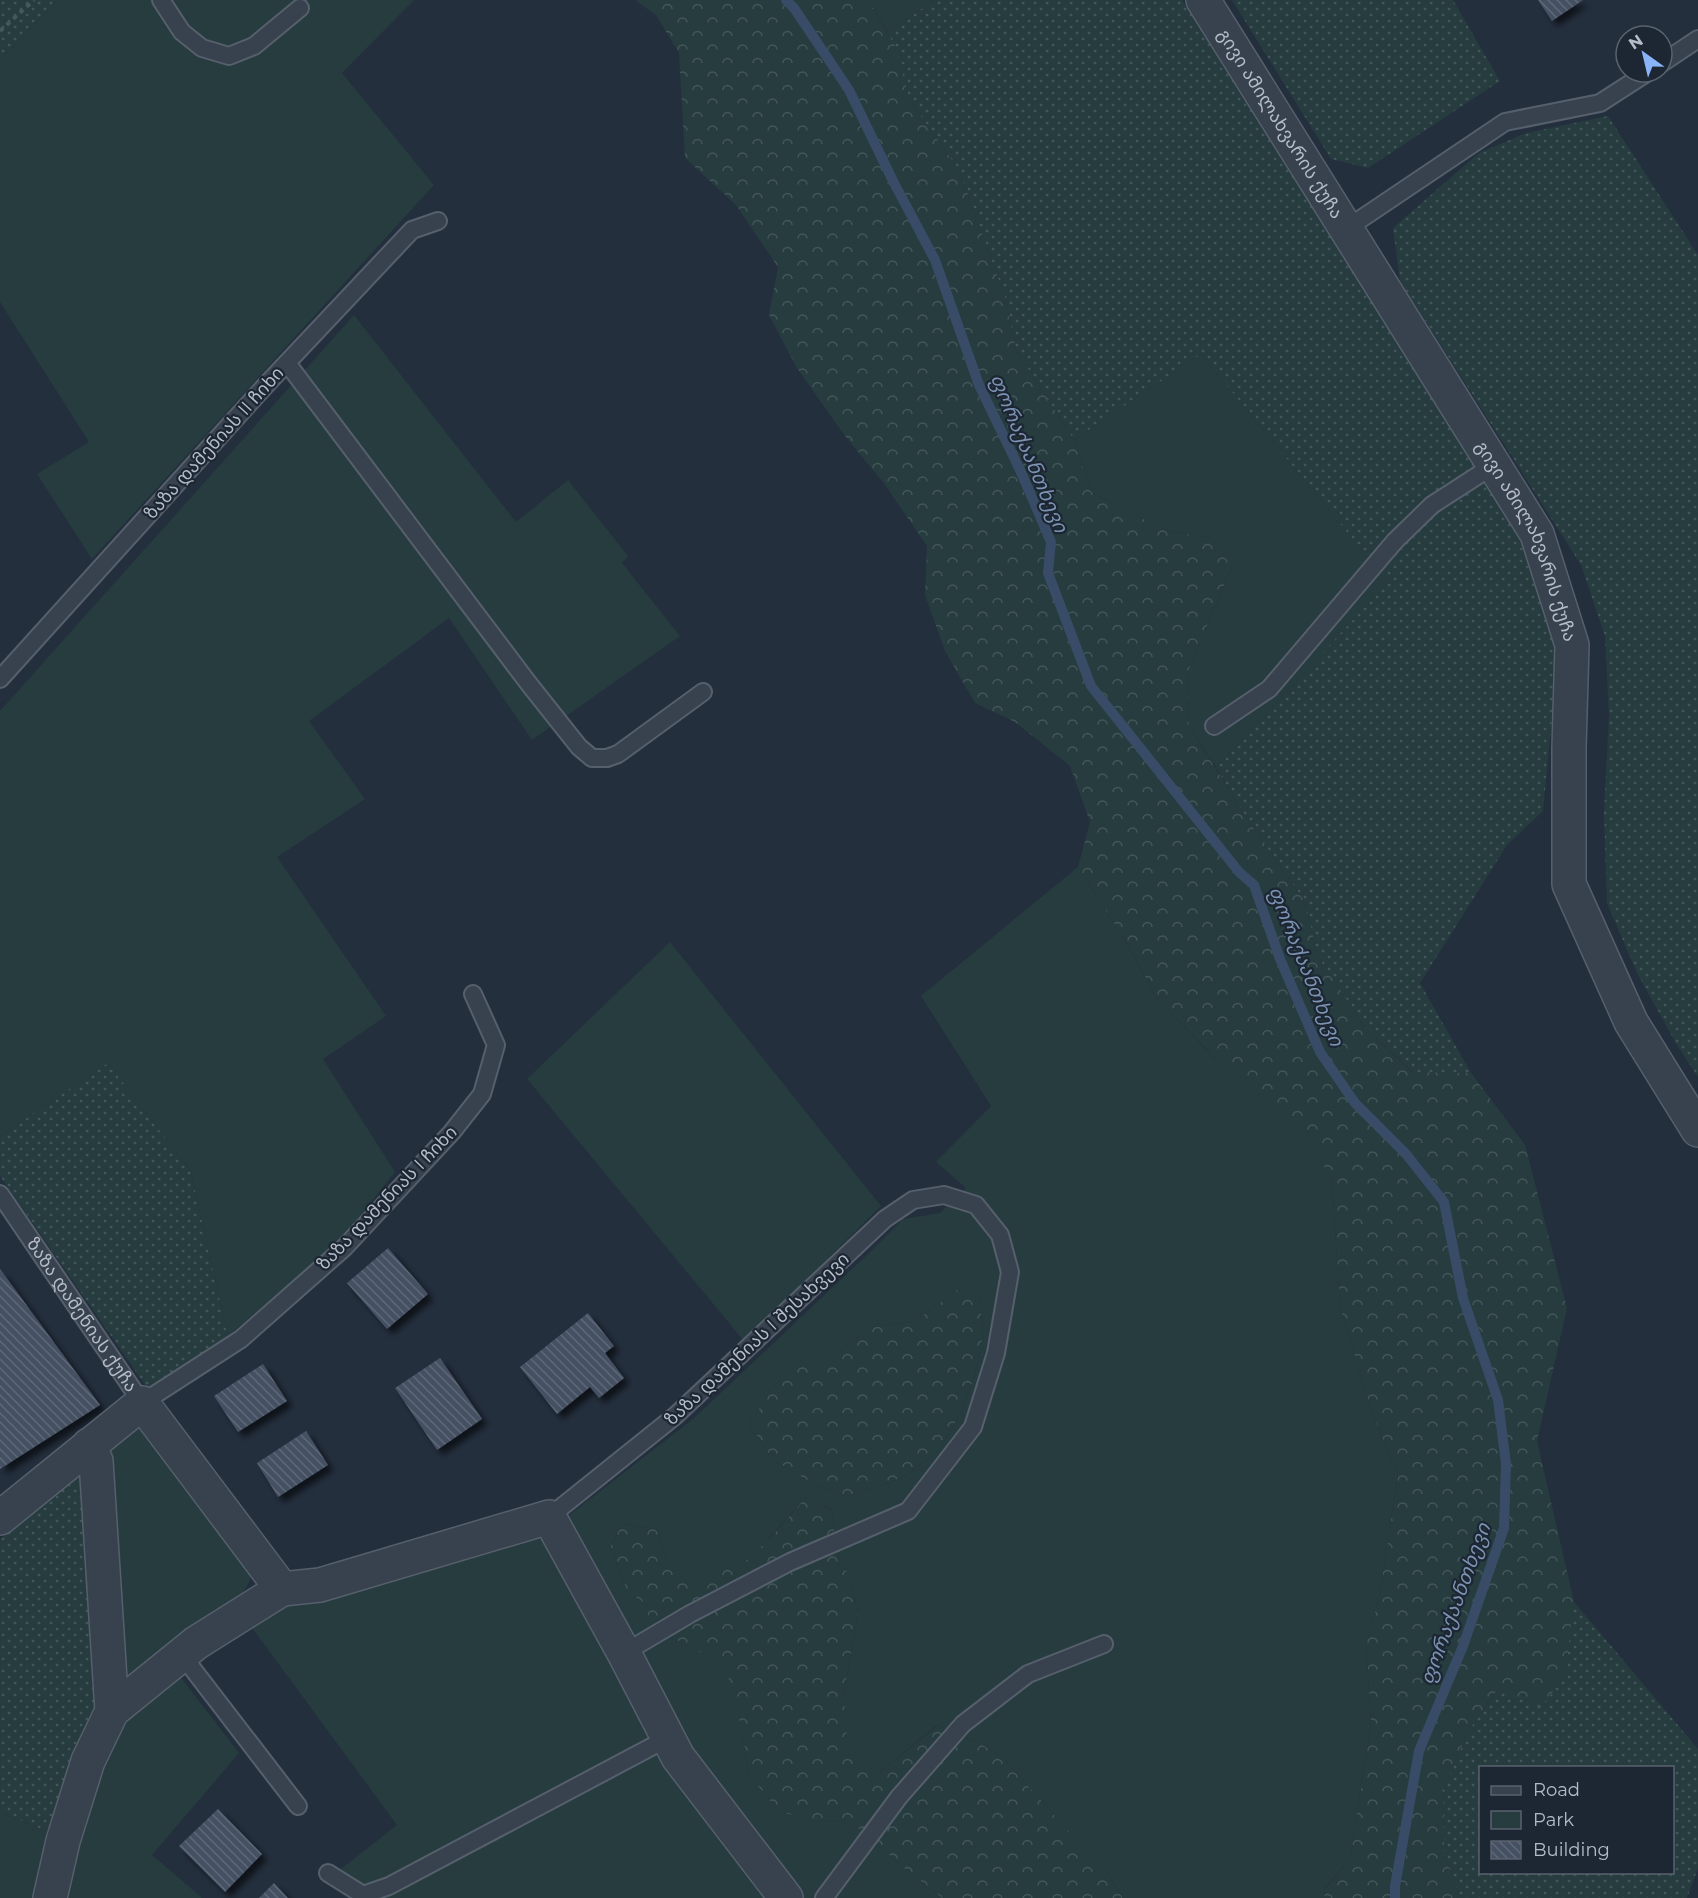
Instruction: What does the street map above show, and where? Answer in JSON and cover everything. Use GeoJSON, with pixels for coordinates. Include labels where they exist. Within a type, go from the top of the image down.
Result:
{"type":"FeatureCollection","features":[{"type":"Feature","properties":{"kind":"street","name":"გივი ამილახვარის ქუჩა"},"geometry":{"type":"LineString","coordinates":[[1203,0],[1537,534],[1572,645],[1569,884],[1631,1022],[1698,1130]]}},
{"type":"Feature","properties":{"kind":"street","name":"ზაზა დამენიას ქუჩა"},"geometry":{"type":"LineString","coordinates":[[0,1518],[142,1403]]}},
{"type":"Feature","properties":{"kind":"street"},"geometry":{"type":"LineString","coordinates":[[142,1403],[282,1589]]}},
{"type":"Feature","properties":{"kind":"street"},"geometry":{"type":"LineString","coordinates":[[89,1446],[96,1461],[112,1711]]}},
{"type":"Feature","properties":{"kind":"street"},"geometry":{"type":"LineString","coordinates":[[50,1898],[63,1841],[88,1761],[112,1711],[196,1643],[282,1589],[320,1585],[549,1517],[678,1757],[786,1898]]}},
{"type":"Feature","properties":{"kind":"lane"},"geometry":{"type":"LineString","coordinates":[[161,0],[182,32],[189,38],[202,48],[229,56],[254,46],[300,8]]}},
{"type":"Feature","properties":{"kind":"lane"},"geometry":{"type":"LineString","coordinates":[[1674,55],[1698,39]]}},
{"type":"Feature","properties":{"kind":"lane"},"geometry":{"type":"LineString","coordinates":[[1346,229],[1505,122],[1600,103],[1629,84]]}},
{"type":"Feature","properties":{"kind":"lane","name":"ზაზა დამენიას II ჩიხი"},"geometry":{"type":"LineString","coordinates":[[0,679],[287,363],[412,230],[438,221]]}},
{"type":"Feature","properties":{"kind":"lane"},"geometry":{"type":"LineString","coordinates":[[287,363],[529,684],[579,747],[592,758],[607,758],[618,754],[703,692]]}},
{"type":"Feature","properties":{"kind":"lane"},"geometry":{"type":"LineString","coordinates":[[1214,726],[1269,689],[1395,541],[1432,506],[1494,465]]}},
{"type":"Feature","properties":{"kind":"lane","name":"ზაზა დამენიას I ჩიხი"},"geometry":{"type":"LineString","coordinates":[[142,1403],[249,1332],[344,1248],[452,1132],[482,1094],[496,1045],[473,994]]}},
{"type":"Feature","properties":{"kind":"lane","name":"ზაზა დამენიას ქუჩა"},"geometry":{"type":"LineString","coordinates":[[0,1194],[142,1403]]}},
{"type":"Feature","properties":{"kind":"lane","name":"ზაზა დამენიას I შესახვევი"},"geometry":{"type":"LineString","coordinates":[[549,1517],[675,1416],[885,1219],[912,1200],[944,1195],[976,1205],[1000,1234],[1010,1272],[996,1353],[973,1427],[908,1511],[790,1562],[690,1614],[624,1653]]}},
{"type":"Feature","properties":{"kind":"lane"},"geometry":{"type":"LineString","coordinates":[[824,1898],[899,1797],[963,1724],[1028,1674],[1104,1644]]}},
{"type":"Feature","properties":{"kind":"lane"},"geometry":{"type":"LineString","coordinates":[[182,1655],[298,1806]]}},
{"type":"Feature","properties":{"kind":"lane"},"geometry":{"type":"LineString","coordinates":[[328,1873],[363,1895],[389,1886],[668,1738]]}},
{"type":"Feature","properties":{"kind":"path"},"geometry":{"type":"LineString","coordinates":[[0,31],[34,0]]}},
{"type":"Feature","properties":{"kind":"green space"},"geometry":{"type":"Polygon","coordinates":[[[0,0],[57,0],[0,61],[0,0]]]}},
{"type":"Feature","properties":{"kind":"green space"},"geometry":{"type":"Polygon","coordinates":[[[57,0],[414,0],[342,73],[434,185],[92,559],[37,474],[89,442],[0,302],[0,61],[57,0]]]}},
{"type":"Feature","properties":{"kind":"green space"},"geometry":{"type":"Polygon","coordinates":[[[635,0],[869,0],[895,46],[910,101],[959,170],[1005,297],[1016,350],[1074,440],[1092,493],[1168,531],[1212,538],[1232,567],[1187,674],[1189,726],[1249,822],[1306,903],[1317,955],[1366,1029],[1412,1072],[1471,1073],[1525,1145],[1567,1308],[1537,1441],[1574,1602],[1565,1676],[1541,1707],[1498,1689],[1469,1730],[1443,1788],[1444,1852],[1460,1898],[1324,1898],[1325,1889],[1350,1859],[1371,1723],[1366,1645],[1379,1598],[1398,1474],[1372,1414],[1340,1307],[1332,1180],[1155,996],[1129,947],[1078,867],[1090,822],[1070,766],[1015,722],[975,703],[945,651],[925,595],[927,546],[883,482],[845,436],[797,368],[769,315],[778,267],[736,205],[685,158],[679,53],[656,15],[635,0]]]}},
{"type":"Feature","properties":{"kind":"green space"},"geometry":{"type":"Polygon","coordinates":[[[869,0],[935,0],[887,31],[869,0]]]}},
{"type":"Feature","properties":{"kind":"green space"},"geometry":{"type":"Polygon","coordinates":[[[935,0],[1182,0],[1523,542],[1558,655],[1543,811],[1507,845],[1420,983],[1471,1073],[1413,1072],[1366,1029],[1317,955],[1306,903],[1249,822],[1216,768],[1387,582],[1201,355],[1074,440],[1016,350],[1005,297],[959,170],[910,101],[887,31],[935,0]]]}},
{"type":"Feature","properties":{"kind":"green space"},"geometry":{"type":"Polygon","coordinates":[[[1232,0],[1453,0],[1500,81],[1368,168],[1331,159],[1232,0]]]}},
{"type":"Feature","properties":{"kind":"green space"},"geometry":{"type":"Polygon","coordinates":[[[1608,116],[1698,255],[1698,1077],[1677,1045],[1637,973],[1607,903],[1604,814],[1609,715],[1605,636],[1581,565],[1400,281],[1393,228],[1479,153],[1526,133],[1608,116]]]}},
{"type":"Feature","properties":{"kind":"green space"},"geometry":{"type":"Polygon","coordinates":[[[354,315],[516,522],[568,480],[628,556],[622,563],[680,636],[532,740],[449,618],[309,721],[365,799],[277,857],[386,1016],[323,1059],[395,1172],[342,1239],[228,1336],[191,1172],[108,1063],[0,1136],[0,711],[354,315]]]}},
{"type":"Feature","properties":{"kind":"green space"},"geometry":{"type":"Polygon","coordinates":[[[1201,354],[1388,582],[1216,768],[1189,726],[1187,674],[1232,567],[1212,538],[1168,531],[1092,493],[1074,440],[1201,354]]]}},
{"type":"Feature","properties":{"kind":"green space"},"geometry":{"type":"Polygon","coordinates":[[[1078,867],[1129,947],[1155,996],[1216,1060],[1306,1133],[1332,1181],[1340,1307],[1372,1414],[1398,1474],[1379,1598],[1366,1645],[1371,1723],[1350,1859],[1325,1888],[1324,1898],[1123,1898],[1103,1866],[1005,1760],[980,1743],[937,1725],[877,1775],[847,1744],[844,1694],[858,1613],[849,1573],[839,1564],[832,1510],[806,1497],[751,1558],[690,1585],[667,1563],[657,1529],[622,1524],[610,1547],[627,1591],[648,1606],[648,1626],[719,1662],[732,1685],[748,1774],[778,1811],[814,1822],[841,1821],[859,1829],[942,1898],[800,1898],[683,1749],[564,1519],[693,1419],[903,1219],[940,1213],[966,1188],[936,1162],[991,1106],[921,996],[1078,867]],[[956,1290],[915,1321],[868,1328],[829,1360],[802,1360],[773,1387],[749,1424],[773,1460],[817,1486],[848,1497],[904,1477],[938,1451],[959,1417],[974,1378],[983,1336],[980,1294],[956,1290]]]}},
{"type":"Feature","properties":{"kind":"green space"},"geometry":{"type":"Polygon","coordinates":[[[670,942],[881,1206],[744,1341],[527,1079],[670,942]]]}},
{"type":"Feature","properties":{"kind":"green space"},"geometry":{"type":"Polygon","coordinates":[[[108,1062],[191,1172],[228,1336],[148,1389],[0,1176],[0,1136],[108,1062]]]}},
{"type":"Feature","properties":{"kind":"green space"},"geometry":{"type":"Polygon","coordinates":[[[956,1290],[980,1293],[983,1336],[974,1378],[959,1417],[938,1451],[904,1477],[848,1497],[817,1486],[773,1460],[749,1424],[773,1387],[802,1360],[829,1360],[868,1328],[915,1321],[956,1290]]]}},
{"type":"Feature","properties":{"kind":"green space"},"geometry":{"type":"Polygon","coordinates":[[[145,1424],[255,1563],[249,1582],[241,1596],[111,1703],[96,1461],[128,1431],[145,1424]]]}},
{"type":"Feature","properties":{"kind":"green space"},"geometry":{"type":"Polygon","coordinates":[[[96,1461],[111,1703],[86,1723],[69,1764],[53,1834],[0,1812],[0,1539],[96,1461]]]}},
{"type":"Feature","properties":{"kind":"green space"},"geometry":{"type":"Polygon","coordinates":[[[807,1496],[832,1511],[839,1564],[849,1573],[858,1613],[844,1694],[877,1775],[938,1725],[980,1743],[1005,1760],[1103,1866],[1123,1898],[942,1898],[859,1829],[841,1821],[814,1822],[778,1811],[748,1774],[744,1744],[719,1662],[648,1626],[648,1606],[627,1591],[610,1547],[622,1524],[657,1529],[667,1563],[769,1539],[807,1496]]]}},
{"type":"Feature","properties":{"kind":"green space"},"geometry":{"type":"Polygon","coordinates":[[[533,1534],[551,1547],[770,1898],[350,1898],[360,1886],[341,1869],[397,1825],[247,1621],[303,1596],[533,1534]]]}},
{"type":"Feature","properties":{"kind":"green space"},"geometry":{"type":"Polygon","coordinates":[[[1574,1602],[1698,1749],[1698,1868],[1687,1898],[1460,1898],[1444,1852],[1443,1788],[1469,1730],[1498,1689],[1564,1676],[1574,1602]]]}},
{"type":"Feature","properties":{"kind":"green space"},"geometry":{"type":"Polygon","coordinates":[[[179,1675],[239,1753],[152,1855],[202,1898],[61,1898],[95,1768],[129,1718],[179,1675]]]}},
{"type":"Feature","properties":{"kind":"green space"},"geometry":{"type":"Polygon","coordinates":[[[0,1812],[53,1834],[38,1898],[0,1898],[0,1812]]]}},
{"type":"Feature","properties":{"kind":"building"},"geometry":{"type":"Polygon","coordinates":[[[1538,0],[1583,0],[1552,21],[1538,0]]]}},
{"type":"Feature","properties":{"kind":"building"},"geometry":{"type":"Polygon","coordinates":[[[388,1248],[428,1294],[387,1329],[347,1283],[388,1248]]]}},
{"type":"Feature","properties":{"kind":"building"},"geometry":{"type":"Polygon","coordinates":[[[0,1269],[100,1405],[0,1469],[0,1269]]]}},
{"type":"Feature","properties":{"kind":"building"},"geometry":{"type":"Polygon","coordinates":[[[588,1313],[614,1346],[605,1353],[624,1378],[599,1398],[590,1387],[557,1414],[520,1367],[588,1313]]]}},
{"type":"Feature","properties":{"kind":"building"},"geometry":{"type":"Polygon","coordinates":[[[440,1358],[482,1419],[437,1450],[395,1388],[440,1358]]]}},
{"type":"Feature","properties":{"kind":"building"},"geometry":{"type":"Polygon","coordinates":[[[263,1364],[287,1401],[238,1432],[214,1396],[263,1364]]]}},
{"type":"Feature","properties":{"kind":"building"},"geometry":{"type":"Polygon","coordinates":[[[306,1431],[328,1465],[278,1497],[257,1463],[306,1431]]]}},
{"type":"Feature","properties":{"kind":"building"},"geometry":{"type":"Polygon","coordinates":[[[218,1809],[262,1854],[225,1892],[179,1846],[218,1809]]]}},
{"type":"Feature","properties":{"kind":"building"},"geometry":{"type":"Polygon","coordinates":[[[274,1883],[288,1898],[259,1898],[274,1883]]]}},
{"type":"Feature","properties":{"kind":"waterway","name":"ფორაქაანთხევი"},"geometry":{"type":"LineString","coordinates":[[786,0],[794,8],[849,90],[893,181],[935,260],[979,385],[1021,472],[1051,542],[1048,573],[1091,686],[1239,872],[1254,885],[1280,959],[1320,1052],[1355,1103],[1406,1154],[1444,1202],[1463,1298],[1498,1400],[1506,1464],[1504,1528],[1463,1646],[1419,1751],[1395,1886],[1395,1898]]}}]}
